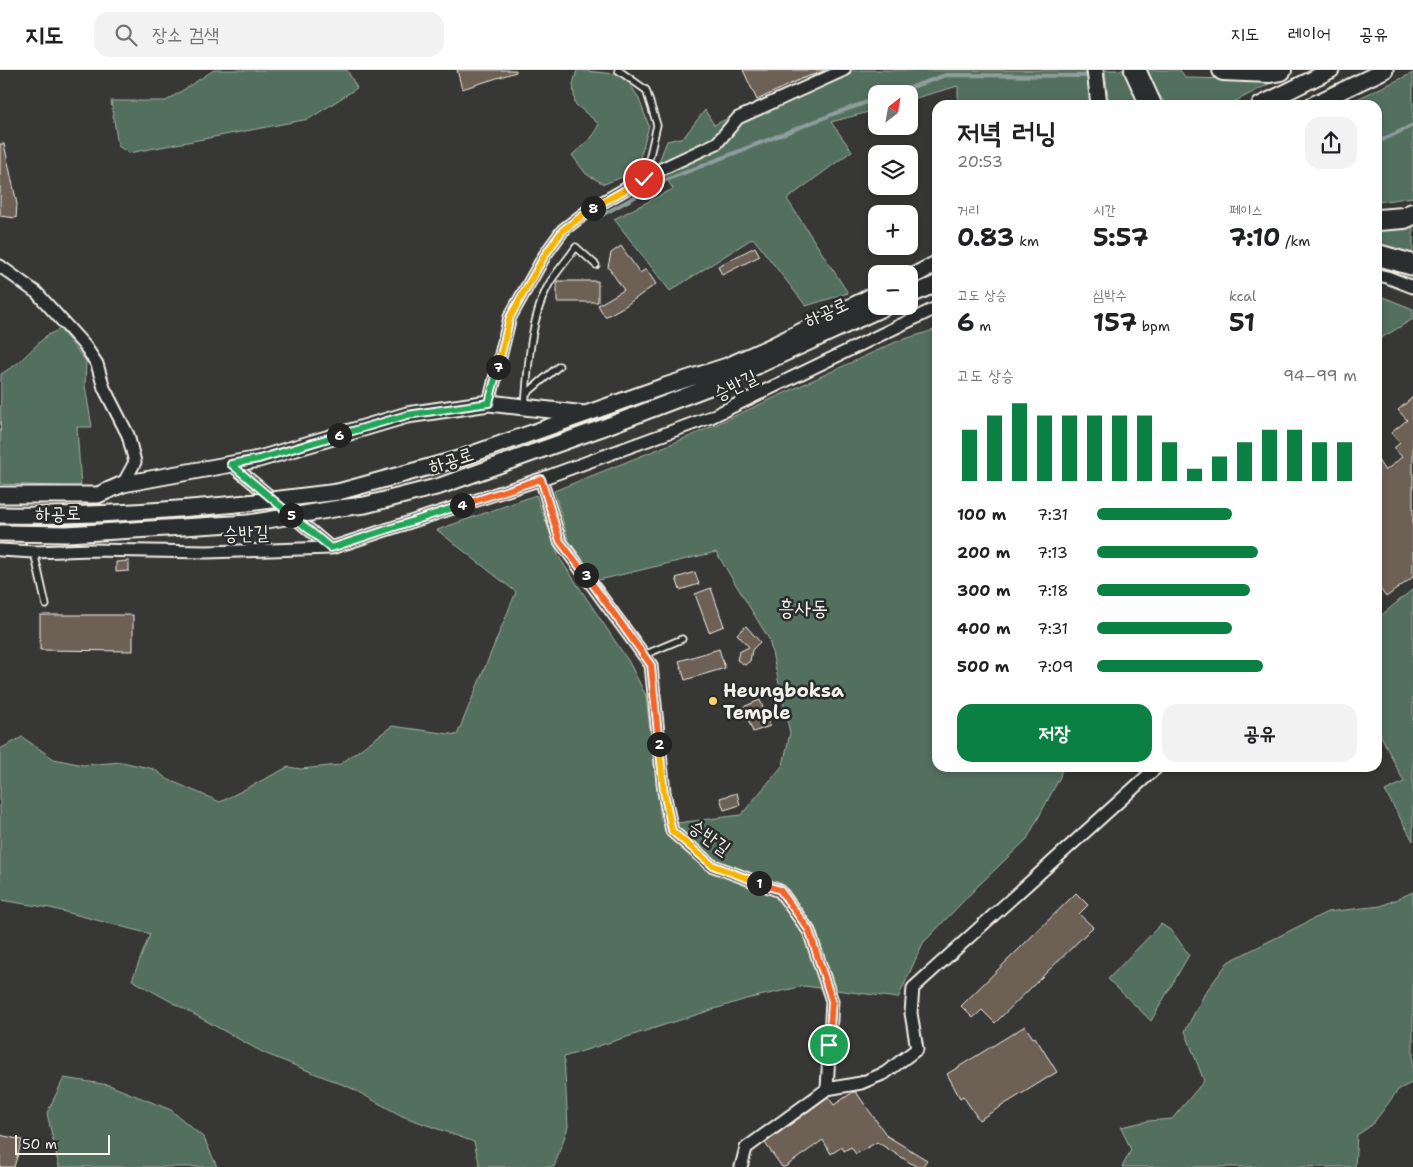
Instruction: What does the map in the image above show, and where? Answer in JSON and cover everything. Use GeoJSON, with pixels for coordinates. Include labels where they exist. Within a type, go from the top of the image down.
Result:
{"type":"FeatureCollection","features":[{"type":"Feature","properties":{"kind":"highway"},"geometry":{"type":"LineString","coordinates":[[1135,70],[1150,100]]}},
{"type":"Feature","properties":{"kind":"highway"},"geometry":{"type":"LineString","coordinates":[[1222,70],[1270,72],[1282,70]]}},
{"type":"Feature","properties":{"kind":"highway"},"geometry":{"type":"LineString","coordinates":[[1382,220],[1404,218],[1413,214]]}},
{"type":"Feature","properties":{"kind":"highway"},"geometry":{"type":"LineString","coordinates":[[1382,256],[1413,265]]}},
{"type":"Feature","properties":{"kind":"street"},"geometry":{"type":"LineString","coordinates":[[489,403],[510,317],[545,255],[563,230],[589,210],[644,179],[717,143],[738,118],[844,70]]}},
{"type":"Feature","properties":{"kind":"street"},"geometry":{"type":"LineString","coordinates":[[1095,70],[1099,100]]}},
{"type":"Feature","properties":{"kind":"street"},"geometry":{"type":"LineString","coordinates":[[1270,100],[1331,70]]}},
{"type":"Feature","properties":{"kind":"street"},"geometry":{"type":"LineString","coordinates":[[1322,100],[1385,70]]}},
{"type":"Feature","properties":{"kind":"street"},"geometry":{"type":"LineString","coordinates":[[0,266],[37,292],[85,346],[97,364],[104,388],[128,435],[135,462],[123,484]]}},
{"type":"Feature","properties":{"kind":"street"},"geometry":{"type":"LineString","coordinates":[[918,273],[932,266]]}},
{"type":"Feature","properties":{"kind":"street"},"geometry":{"type":"LineString","coordinates":[[1382,276],[1413,287]]}},
{"type":"Feature","properties":{"kind":"street"},"geometry":{"type":"LineString","coordinates":[[918,292],[932,286]]}},
{"type":"Feature","properties":{"kind":"street","name":"하공로"},"geometry":{"type":"LineString","coordinates":[[0,514],[28,516],[151,512],[247,504],[338,492],[458,459],[727,366],[774,345],[868,298]]}},
{"type":"Feature","properties":{"kind":"street","name":"승반길"},"geometry":{"type":"LineString","coordinates":[[0,550],[34,552],[91,550],[207,552],[331,548],[541,479],[711,417],[932,310]]}},
{"type":"Feature","properties":{"kind":"street","name":"하공로"},"geometry":{"type":"LineString","coordinates":[[0,533],[67,534],[248,523],[365,505],[440,486],[602,428],[720,383],[868,315]]}},
{"type":"Feature","properties":{"kind":"street"},"geometry":{"type":"LineString","coordinates":[[0,495],[98,495],[123,484],[259,459],[407,415],[489,403],[526,401],[585,414]]}},
{"type":"Feature","properties":{"kind":"street"},"geometry":{"type":"LineString","coordinates":[[231,464],[331,548]]}},
{"type":"Feature","properties":{"kind":"street","name":"승반길"},"geometry":{"type":"LineString","coordinates":[[541,479],[560,541],[651,665],[664,792],[672,831],[712,865],[780,890],[809,930],[832,1001],[827,1090]]}},
{"type":"Feature","properties":{"kind":"street"},"geometry":{"type":"LineString","coordinates":[[741,1167],[746,1148],[827,1090],[861,1083],[885,1073],[917,1049],[910,1013],[913,988],[1152,772]]}},
{"type":"Feature","properties":{"kind":"lane"},"geometry":{"type":"LineString","coordinates":[[618,70],[646,90],[657,125],[644,179]]}},
{"type":"Feature","properties":{"kind":"lane"},"geometry":{"type":"LineString","coordinates":[[526,401],[527,376],[537,313],[549,284],[576,246],[596,265]]}},
{"type":"Feature","properties":{"kind":"lane"},"geometry":{"type":"LineString","coordinates":[[526,401],[559,366]]}},
{"type":"Feature","properties":{"kind":"lane"},"geometry":{"type":"LineString","coordinates":[[34,552],[46,606]]}},
{"type":"Feature","properties":{"kind":"lane"},"geometry":{"type":"LineString","coordinates":[[644,655],[682,639]]}},
{"type":"Feature","properties":{"kind":"green space"},"geometry":{"type":"Polygon","coordinates":[[[214,70],[347,70],[357,88],[309,119],[129,153],[118,146],[111,101],[166,101],[214,70]]]}},
{"type":"Feature","properties":{"kind":"green space"},"geometry":{"type":"Polygon","coordinates":[[[577,70],[625,75],[639,99],[649,126],[636,172],[604,184],[586,174],[572,155],[592,137],[599,124],[575,104],[573,84],[577,70]]]}},
{"type":"Feature","properties":{"kind":"green space"},"geometry":{"type":"Polygon","coordinates":[[[826,70],[1088,70],[1091,100],[958,100],[958,86],[918,97],[918,85],[868,85],[868,112],[831,122],[852,151],[787,199],[848,293],[806,306],[753,238],[670,291],[614,219],[673,189],[658,164],[667,141],[684,137],[705,110],[714,125],[826,70]]]}},
{"type":"Feature","properties":{"kind":"green space"},"geometry":{"type":"Polygon","coordinates":[[[1105,70],[1125,70],[1139,100],[1108,100],[1105,70]]]}},
{"type":"Feature","properties":{"kind":"green space"},"geometry":{"type":"Polygon","coordinates":[[[1148,70],[1180,70],[1186,78],[1277,80],[1238,100],[1163,100],[1154,88],[1148,70]]]}},
{"type":"Feature","properties":{"kind":"green space"},"geometry":{"type":"Polygon","coordinates":[[[1413,73],[1413,197],[1382,201],[1382,100],[1355,100],[1413,73]]]}},
{"type":"Feature","properties":{"kind":"green space"},"geometry":{"type":"Polygon","coordinates":[[[1413,222],[1413,259],[1382,247],[1382,227],[1413,222]]]}},
{"type":"Feature","properties":{"kind":"green space"},"geometry":{"type":"Polygon","coordinates":[[[1382,297],[1413,309],[1413,319],[1382,338],[1382,297]]]}},
{"type":"Feature","properties":{"kind":"green space"},"geometry":{"type":"Polygon","coordinates":[[[60,329],[86,361],[85,386],[92,427],[77,427],[81,487],[0,484],[1,374],[18,363],[46,336],[60,329]]]}},
{"type":"Feature","properties":{"kind":"green space"},"geometry":{"type":"Polygon","coordinates":[[[932,331],[932,772],[1061,772],[1027,839],[923,943],[898,998],[804,986],[746,999],[564,1057],[568,1127],[554,1167],[480,1167],[474,1142],[402,1116],[351,1088],[264,1053],[132,980],[150,934],[50,908],[0,900],[0,749],[22,737],[54,759],[83,765],[122,762],[154,769],[167,779],[220,802],[288,767],[301,769],[339,765],[392,726],[457,735],[516,592],[437,530],[536,495],[559,557],[629,662],[646,696],[661,821],[677,823],[741,815],[783,765],[790,733],[769,639],[716,552],[595,581],[569,542],[554,491],[693,435],[898,341],[932,331]]]}},
{"type":"Feature","properties":{"kind":"green space"},"geometry":{"type":"Polygon","coordinates":[[[1413,589],[1413,841],[1385,791],[1404,782],[1382,738],[1382,615],[1413,589]]]}},
{"type":"Feature","properties":{"kind":"green space"},"geometry":{"type":"Polygon","coordinates":[[[1413,892],[1413,1082],[1398,1090],[1372,1125],[1357,1135],[1355,1167],[1122,1167],[1131,1150],[1121,1127],[1148,1121],[1172,1119],[1204,1081],[1185,1031],[1205,993],[1228,962],[1327,912],[1381,906],[1413,892]]]}},
{"type":"Feature","properties":{"kind":"green space"},"geometry":{"type":"Polygon","coordinates":[[[1161,924],[1172,931],[1189,955],[1151,1021],[1108,979],[1161,924]]]}},
{"type":"Feature","properties":{"kind":"green space"},"geometry":{"type":"Polygon","coordinates":[[[64,1078],[109,1085],[171,1110],[204,1138],[217,1167],[59,1167],[47,1113],[64,1078]]]}},
{"type":"Feature","properties":{"kind":"building"},"geometry":{"type":"Polygon","coordinates":[[[457,70],[516,70],[516,72],[462,89],[457,70]]]}},
{"type":"Feature","properties":{"kind":"building"},"geometry":{"type":"Polygon","coordinates":[[[743,70],[824,71],[801,79],[757,100],[743,70]]]}},
{"type":"Feature","properties":{"kind":"building"},"geometry":{"type":"Polygon","coordinates":[[[0,144],[4,144],[17,204],[16,218],[0,216],[0,144]]]}},
{"type":"Feature","properties":{"kind":"building"},"geometry":{"type":"Polygon","coordinates":[[[621,246],[640,273],[646,269],[656,284],[625,306],[605,317],[598,305],[624,290],[608,267],[611,253],[621,246]]]}},
{"type":"Feature","properties":{"kind":"building"},"geometry":{"type":"Polygon","coordinates":[[[755,247],[760,256],[722,275],[718,266],[755,247]]]}},
{"type":"Feature","properties":{"kind":"building"},"geometry":{"type":"Polygon","coordinates":[[[557,281],[598,281],[598,302],[557,302],[557,281]]]}},
{"type":"Feature","properties":{"kind":"building"},"geometry":{"type":"Polygon","coordinates":[[[1413,397],[1413,577],[1386,597],[1382,592],[1382,466],[1385,471],[1402,457],[1394,448],[1400,443],[1391,433],[1407,420],[1398,410],[1413,397]]]}},
{"type":"Feature","properties":{"kind":"building"},"geometry":{"type":"Polygon","coordinates":[[[129,561],[129,571],[116,572],[116,562],[129,561]]]}},
{"type":"Feature","properties":{"kind":"building"},"geometry":{"type":"Polygon","coordinates":[[[695,572],[699,584],[680,590],[676,578],[695,572]]]}},
{"type":"Feature","properties":{"kind":"building"},"geometry":{"type":"Polygon","coordinates":[[[711,588],[724,626],[709,632],[695,594],[711,588]]]}},
{"type":"Feature","properties":{"kind":"building"},"geometry":{"type":"Polygon","coordinates":[[[40,615],[133,615],[133,651],[40,650],[40,615]]]}},
{"type":"Feature","properties":{"kind":"building"},"geometry":{"type":"Polygon","coordinates":[[[746,626],[760,642],[752,650],[750,661],[745,665],[737,660],[739,652],[749,647],[737,634],[746,626]]]}},
{"type":"Feature","properties":{"kind":"building"},"geometry":{"type":"Polygon","coordinates":[[[719,649],[725,668],[685,680],[679,661],[719,649]]]}},
{"type":"Feature","properties":{"kind":"building"},"geometry":{"type":"Polygon","coordinates":[[[760,700],[770,726],[753,732],[743,707],[760,700]]]}},
{"type":"Feature","properties":{"kind":"building"},"geometry":{"type":"Polygon","coordinates":[[[737,793],[740,805],[724,810],[720,798],[737,793]]]}},
{"type":"Feature","properties":{"kind":"building"},"geometry":{"type":"Polygon","coordinates":[[[1076,893],[1088,905],[1079,914],[1093,927],[995,1023],[982,1010],[973,1018],[961,1006],[1076,893]]]}},
{"type":"Feature","properties":{"kind":"building"},"geometry":{"type":"Polygon","coordinates":[[[1025,1026],[1033,1038],[1035,1037],[1057,1072],[979,1120],[963,1096],[960,1098],[947,1074],[1025,1026]]]}},
{"type":"Feature","properties":{"kind":"building"},"geometry":{"type":"Polygon","coordinates":[[[853,1092],[856,1092],[887,1136],[927,1160],[922,1167],[917,1167],[877,1142],[856,1154],[851,1147],[844,1151],[842,1147],[831,1154],[823,1140],[785,1167],[782,1167],[765,1143],[828,1097],[834,1105],[853,1092]]]}},
{"type":"Feature","properties":{"kind":"building"},"geometry":{"type":"Polygon","coordinates":[[[0,1135],[22,1140],[14,1167],[0,1167],[0,1135]]]}},
{"type":"Feature","properties":{"kind":"waterway"},"geometry":{"type":"LineString","coordinates":[[918,85],[946,75],[1085,76],[1088,73]]}},
{"type":"Feature","properties":{"kind":"waterway"},"geometry":{"type":"LineString","coordinates":[[600,216],[666,180],[868,102]]}},
{"type":"Feature","properties":{"kind":"waterway"},"geometry":{"type":"LineString","coordinates":[[1382,140],[1413,125]]}},
{"type":"Feature","properties":{"kind":"place","name":"Heungboksa Temple"},"geometry":{"type":"Point","coordinates":[713,701]}},
{"type":"Feature","properties":{"kind":"district","name":"흥사동"},"geometry":{"type":"Point","coordinates":[803,608]}},
{"type":"Feature","properties":{"kind":"route"},"geometry":{"type":"LineString","coordinates":[[644,179],[589,210],[563,230],[545,255],[510,317],[489,403],[407,415],[259,459],[231,464],[331,548],[541,479],[560,541],[651,665],[664,792],[672,831],[712,865],[780,890],[809,930],[832,1001],[829,1045]]}}]}
